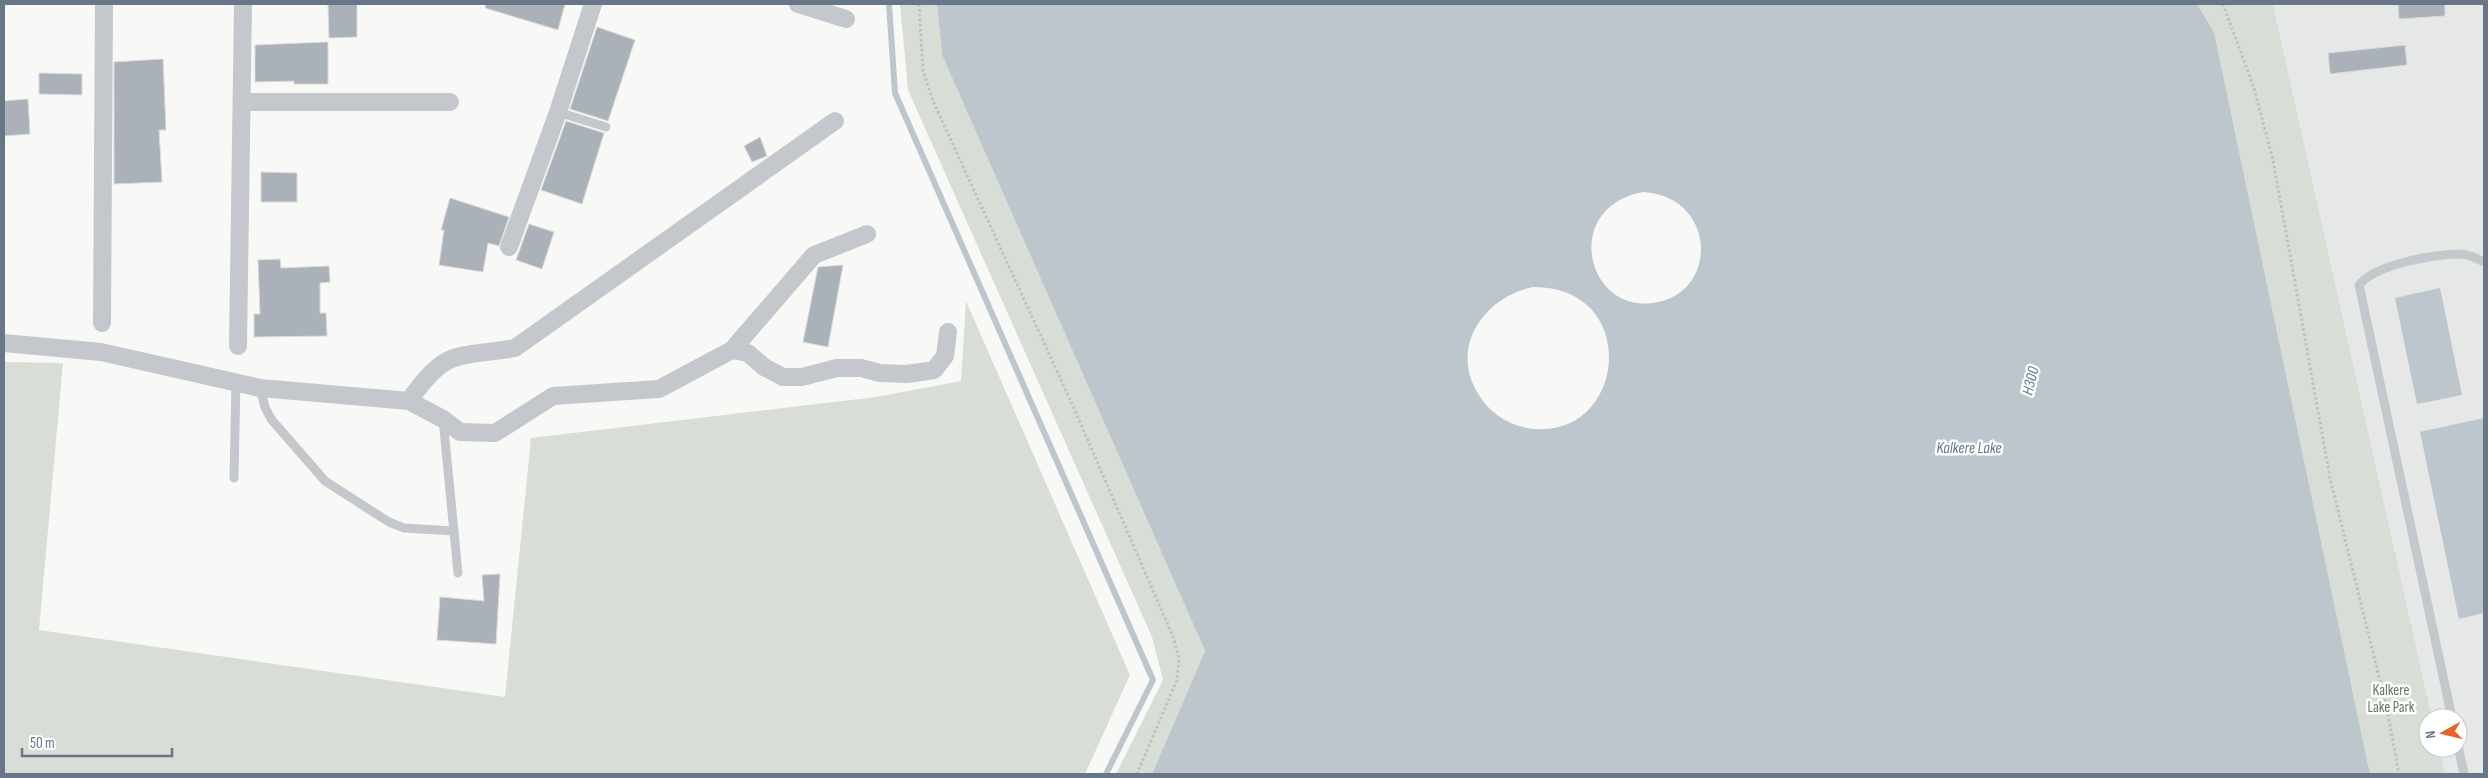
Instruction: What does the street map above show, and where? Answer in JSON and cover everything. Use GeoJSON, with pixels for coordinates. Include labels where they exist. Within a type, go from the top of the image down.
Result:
{"type":"FeatureCollection","features":[{"type":"Feature","properties":{"kind":"street"},"geometry":{"type":"LineString","coordinates":[[102,323],[104,4]]}},
{"type":"Feature","properties":{"kind":"street"},"geometry":{"type":"LineString","coordinates":[[238,346],[243,4]]}},
{"type":"Feature","properties":{"kind":"street"},"geometry":{"type":"LineString","coordinates":[[509,247],[558,112],[593,4]]}},
{"type":"Feature","properties":{"kind":"street"},"geometry":{"type":"LineString","coordinates":[[798,4],[846,19]]}},
{"type":"Feature","properties":{"kind":"street"},"geometry":{"type":"LineString","coordinates":[[242,102],[450,102]]}},
{"type":"Feature","properties":{"kind":"street"},"geometry":{"type":"LineString","coordinates":[[409,401],[422,383],[440,364],[462,354],[515,348],[835,120]]}},
{"type":"Feature","properties":{"kind":"street"},"geometry":{"type":"LineString","coordinates":[[4,343],[101,352],[236,381],[260,388],[409,401],[443,419],[460,432],[495,433],[553,396],[659,389],[732,350],[814,255],[867,234]]}},
{"type":"Feature","properties":{"kind":"street"},"geometry":{"type":"LineString","coordinates":[[732,350],[748,353],[764,366],[783,377],[802,377],[837,368],[861,368],[880,373],[907,374],[934,370],[945,356],[948,332]]}},
{"type":"Feature","properties":{"kind":"lane"},"geometry":{"type":"LineString","coordinates":[[558,112],[606,127]]}},
{"type":"Feature","properties":{"kind":"lane"},"geometry":{"type":"LineString","coordinates":[[2450,708],[2359,285],[2380,270],[2413,261],[2459,254],[2471,256],[2484,262]]}},
{"type":"Feature","properties":{"kind":"lane"},"geometry":{"type":"LineString","coordinates":[[234,478],[236,381]]}},
{"type":"Feature","properties":{"kind":"lane"},"geometry":{"type":"LineString","coordinates":[[260,388],[264,407],[271,419],[325,481],[389,522],[404,528],[454,532]]}},
{"type":"Feature","properties":{"kind":"lane"},"geometry":{"type":"LineString","coordinates":[[443,419],[458,573]]}},
{"type":"Feature","properties":{"kind":"lane"},"geometry":{"type":"LineString","coordinates":[[2461,758],[2464,774]]}},
{"type":"Feature","properties":{"kind":"path"},"geometry":{"type":"LineString","coordinates":[[919,4],[923,71],[933,102],[1073,406],[1174,639],[1179,659],[1177,680],[1137,774]]}},
{"type":"Feature","properties":{"kind":"path"},"geometry":{"type":"LineString","coordinates":[[2223,4],[2254,88],[2273,160],[2330,478],[2387,709],[2398,774]]}},
{"type":"Feature","properties":{"kind":"shaded area"},"geometry":{"type":"Polygon","coordinates":[[[2273,4],[2484,4],[2484,774],[2445,774],[2441,758],[2468,758],[2468,708],[2430,708],[2273,4]]]}},
{"type":"Feature","properties":{"kind":"green space"},"geometry":{"type":"Polygon","coordinates":[[[900,4],[937,4],[942,55],[1205,651],[1152,774],[1116,774],[1163,680],[1152,637],[908,90],[900,4]]]}},
{"type":"Feature","properties":{"kind":"green space","name":"Kalkere Lake Park"},"geometry":{"type":"Polygon","coordinates":[[[2197,4],[2273,4],[2430,708],[2418,708],[2418,758],[2441,758],[2445,774],[2370,774],[2214,32],[2197,4]]]}},
{"type":"Feature","properties":{"kind":"green space"},"geometry":{"type":"Polygon","coordinates":[[[966,301],[1130,675],[1085,774],[4,774],[4,362],[63,363],[39,630],[505,697],[531,438],[876,397],[961,381],[966,301]]]}},
{"type":"Feature","properties":{"kind":"water","name":"Kalkere Lake"},"geometry":{"type":"Polygon","coordinates":[[[937,4],[2197,4],[2214,32],[2370,774],[1152,774],[1205,651],[942,55],[937,4]],[[1643,192],[1617,201],[1601,217],[1593,236],[1592,256],[1599,276],[1611,292],[1630,301],[1653,303],[1675,296],[1690,282],[1699,265],[1701,246],[1696,227],[1685,210],[1667,198],[1643,192]],[[1533,287],[1516,292],[1500,301],[1487,312],[1477,326],[1470,341],[1468,357],[1470,374],[1481,399],[1504,420],[1527,428],[1560,427],[1585,413],[1602,391],[1609,364],[1606,336],[1593,311],[1569,293],[1533,287]]]}},
{"type":"Feature","properties":{"kind":"water"},"geometry":{"type":"Polygon","coordinates":[[[2440,288],[2462,395],[2417,404],[2395,298],[2440,288]]]}},
{"type":"Feature","properties":{"kind":"water"},"geometry":{"type":"Polygon","coordinates":[[[2484,418],[2484,613],[2459,619],[2420,432],[2484,418]]]}},
{"type":"Feature","properties":{"kind":"building"},"geometry":{"type":"Polygon","coordinates":[[[328,4],[357,4],[357,37],[329,38],[328,4]]]}},
{"type":"Feature","properties":{"kind":"building"},"geometry":{"type":"Polygon","coordinates":[[[486,4],[565,4],[558,30],[485,8],[486,4]]]}},
{"type":"Feature","properties":{"kind":"building"},"geometry":{"type":"Polygon","coordinates":[[[2398,4],[2445,4],[2445,16],[2399,19],[2398,4]]]}},
{"type":"Feature","properties":{"kind":"building"},"geometry":{"type":"Polygon","coordinates":[[[597,27],[635,40],[608,121],[570,109],[597,27]]]}},
{"type":"Feature","properties":{"kind":"building"},"geometry":{"type":"Polygon","coordinates":[[[328,42],[328,84],[294,84],[294,81],[255,82],[255,45],[328,42]]]}},
{"type":"Feature","properties":{"kind":"building"},"geometry":{"type":"Polygon","coordinates":[[[2405,45],[2407,65],[2330,74],[2328,53],[2405,45]]]}},
{"type":"Feature","properties":{"kind":"building"},"geometry":{"type":"Polygon","coordinates":[[[163,59],[166,130],[159,130],[162,182],[114,184],[114,62],[163,59]]]}},
{"type":"Feature","properties":{"kind":"building"},"geometry":{"type":"Polygon","coordinates":[[[39,73],[82,74],[82,95],[39,94],[39,73]]]}},
{"type":"Feature","properties":{"kind":"building"},"geometry":{"type":"Polygon","coordinates":[[[28,99],[30,134],[4,136],[4,101],[28,99]]]}},
{"type":"Feature","properties":{"kind":"building"},"geometry":{"type":"Polygon","coordinates":[[[566,121],[604,133],[582,204],[541,190],[566,121]]]}},
{"type":"Feature","properties":{"kind":"building"},"geometry":{"type":"Polygon","coordinates":[[[760,137],[767,156],[752,162],[744,146],[760,137]]]}},
{"type":"Feature","properties":{"kind":"building"},"geometry":{"type":"Polygon","coordinates":[[[261,172],[297,173],[297,202],[261,202],[261,172]]]}},
{"type":"Feature","properties":{"kind":"building"},"geometry":{"type":"Polygon","coordinates":[[[450,198],[509,217],[499,246],[488,243],[483,272],[439,265],[444,230],[441,230],[450,198]]]}},
{"type":"Feature","properties":{"kind":"building"},"geometry":{"type":"Polygon","coordinates":[[[529,224],[554,232],[542,269],[516,260],[529,224]]]}},
{"type":"Feature","properties":{"kind":"building"},"geometry":{"type":"Polygon","coordinates":[[[280,259],[281,268],[329,266],[330,282],[320,283],[320,313],[326,313],[327,336],[254,337],[254,314],[260,314],[258,260],[280,259]]]}},
{"type":"Feature","properties":{"kind":"building"},"geometry":{"type":"Polygon","coordinates":[[[843,265],[828,347],[803,342],[818,267],[843,265]]]}},
{"type":"Feature","properties":{"kind":"building"},"geometry":{"type":"Polygon","coordinates":[[[500,574],[496,644],[437,640],[440,597],[484,601],[482,575],[500,574]]]}},
{"type":"Feature","properties":{"kind":"waterway"},"geometry":{"type":"LineString","coordinates":[[889,4],[895,93],[1153,680],[1106,774]]}},
{"type":"Feature","properties":{"kind":"water label","name":"H300"},"geometry":{"type":"Point","coordinates":[2031,381]}}]}
